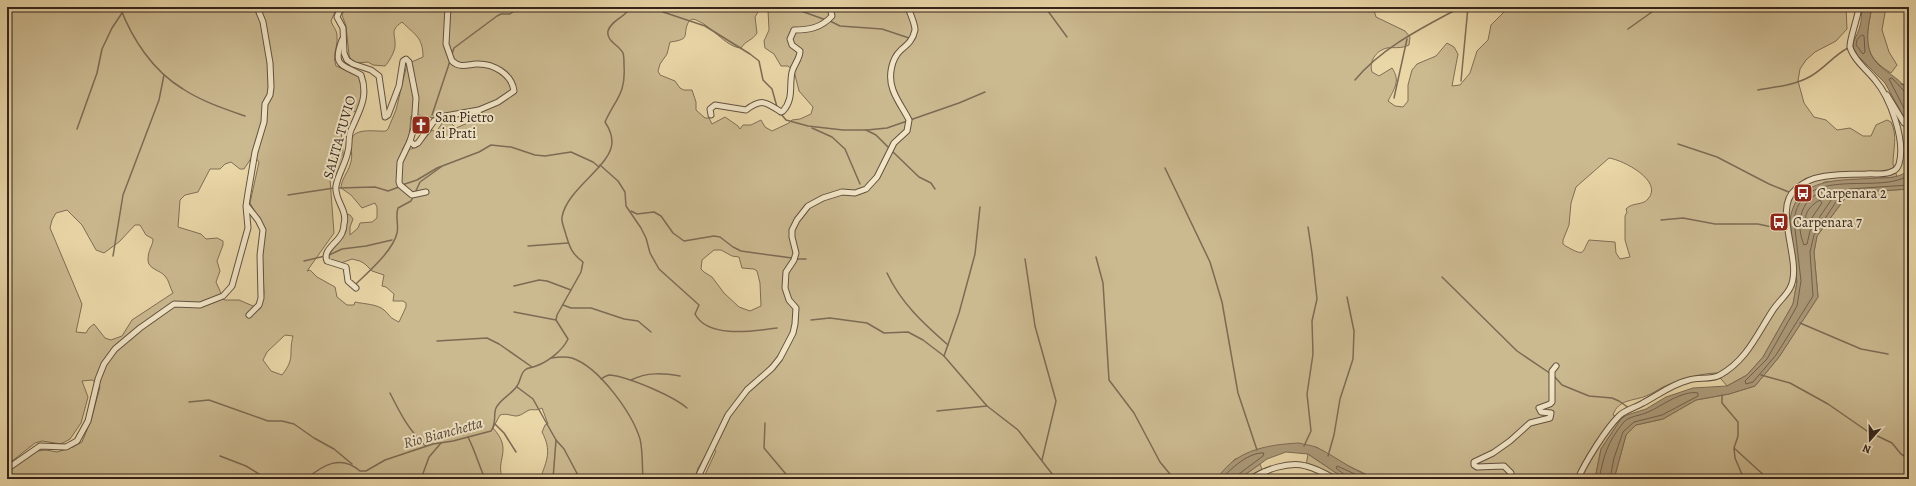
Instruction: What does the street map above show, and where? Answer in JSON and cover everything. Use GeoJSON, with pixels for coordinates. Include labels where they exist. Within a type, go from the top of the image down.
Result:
{"type":"FeatureCollection","features":[{"type":"Feature","properties":{"kind":"street"},"geometry":{"type":"LineString","coordinates":[[7,469],[40,446],[66,447],[77,441],[88,421],[98,379],[106,359],[115,349],[152,318],[174,304],[200,305],[229,292],[236,278],[242,247],[247,233],[246,206],[255,152],[264,122],[265,104],[270,95],[271,86],[270,63],[264,22],[257,7]]}},
{"type":"Feature","properties":{"kind":"street"},"geometry":{"type":"LineString","coordinates":[[341,7],[337,18],[343,28],[344,53],[347,60],[353,64],[371,70],[379,76],[385,117],[388,116],[399,86],[403,61],[406,60],[409,62],[416,98],[414,128],[410,141],[400,162],[399,182],[400,185],[412,195],[426,192]]}},
{"type":"Feature","properties":{"kind":"street"},"geometry":{"type":"LineString","coordinates":[[410,141],[414,145],[418,143],[432,123],[439,119],[479,110],[498,102],[514,91],[507,75],[502,71],[478,64],[460,66],[452,62],[446,44],[448,7]]}},
{"type":"Feature","properties":{"kind":"street"},"geometry":{"type":"LineString","coordinates":[[711,115],[710,109],[715,105],[746,110],[755,103],[766,102],[781,112],[783,111],[792,92],[792,72],[800,57],[800,51],[792,45],[790,39],[794,30],[808,30],[825,24],[832,16],[830,7]]}},
{"type":"Feature","properties":{"kind":"street"},"geometry":{"type":"LineString","coordinates":[[697,479],[728,415],[747,390],[772,368],[780,358],[793,333],[796,308],[789,300],[785,288],[786,272],[794,260],[796,253],[792,230],[797,220],[808,206],[823,198],[842,192],[855,193],[866,190],[877,177],[894,144],[907,131],[909,120],[898,103],[893,90],[891,78],[895,58],[911,42],[915,29],[908,7]]}},
{"type":"Feature","properties":{"kind":"street"},"geometry":{"type":"LineString","coordinates":[[1578,479],[1583,465],[1619,415],[1671,387],[1689,380],[1718,377],[1736,364],[1750,349],[1774,308],[1791,288],[1793,279],[1792,254],[1786,211],[1789,198],[1795,189],[1820,177],[1884,174],[1894,171],[1899,165],[1901,153],[1898,128],[1886,98],[1878,84],[1854,56],[1850,47],[1850,38],[1854,30],[1859,7]]}},
{"type":"Feature","properties":{"kind":"street","name":"SALITA TUVIO"},"geometry":{"type":"LineString","coordinates":[[344,38],[338,57],[339,63],[343,67],[361,75],[364,92],[362,106],[351,130],[348,152],[336,187],[336,195],[344,212],[345,222],[342,233],[328,250],[325,258],[332,264],[346,267],[348,281],[356,288]]}},
{"type":"Feature","properties":{"kind":"street"},"geometry":{"type":"LineString","coordinates":[[1878,84],[1882,86],[1904,123],[1909,125]]}},
{"type":"Feature","properties":{"kind":"street"},"geometry":{"type":"LineString","coordinates":[[246,206],[258,220],[263,230],[260,255],[261,298],[259,305],[249,315]]}},
{"type":"Feature","properties":{"kind":"street"},"geometry":{"type":"LineString","coordinates":[[1508,479],[1511,473],[1504,466],[1477,467],[1474,465],[1474,462],[1493,453],[1510,441],[1530,423],[1550,418],[1551,413],[1541,412],[1539,408],[1552,402],[1552,371],[1556,366]]}},
{"type":"Feature","properties":{"kind":"street"},"geometry":{"type":"LineString","coordinates":[[1251,479],[1264,472],[1296,464],[1306,466],[1335,479]]}},
{"type":"Feature","properties":{"kind":"street"},"geometry":{"type":"LineString","coordinates":[[1264,472],[1266,479]]}},
{"type":"Feature","properties":{"kind":"shaded area"},"geometry":{"type":"Polygon","coordinates":[[[7,7],[337,7],[331,21],[337,34],[335,58],[336,66],[355,74],[361,79],[363,88],[358,112],[346,111],[340,115],[344,165],[330,179],[334,233],[307,271],[310,270],[317,277],[335,287],[337,297],[347,305],[354,305],[355,302],[378,306],[393,319],[399,322],[406,307],[406,303],[403,301],[393,301],[394,294],[386,287],[382,286],[384,275],[372,271],[360,261],[352,259],[341,263],[329,260],[328,256],[345,232],[347,214],[353,219],[350,227],[350,235],[358,228],[360,223],[372,222],[377,218],[377,207],[375,203],[362,208],[351,195],[341,188],[342,182],[351,162],[352,138],[359,132],[386,131],[388,129],[396,110],[407,64],[423,57],[423,50],[417,37],[402,22],[394,30],[395,48],[392,56],[385,66],[373,65],[368,62],[356,63],[351,60],[349,55],[346,26],[342,15],[346,7],[761,7],[755,17],[757,33],[741,48],[729,44],[700,22],[693,19],[689,21],[684,38],[670,42],[667,54],[660,64],[658,71],[660,75],[675,81],[680,88],[684,90],[692,90],[696,102],[696,110],[705,118],[709,118],[712,124],[725,117],[740,129],[743,125],[751,125],[761,120],[765,127],[772,131],[792,120],[800,119],[811,114],[813,107],[799,91],[794,71],[788,66],[781,66],[774,54],[765,48],[764,41],[769,30],[768,10],[762,7],[1373,7],[1376,17],[1405,31],[1410,37],[1409,45],[1383,49],[1376,54],[1371,64],[1372,72],[1379,76],[1392,68],[1396,77],[1396,85],[1388,101],[1395,106],[1403,107],[1408,101],[1408,85],[1412,70],[1417,64],[1436,56],[1447,43],[1454,47],[1458,54],[1452,86],[1460,85],[1470,73],[1477,51],[1488,40],[1491,25],[1509,7],[1746,7],[1757,12],[1768,7],[1846,7],[1847,29],[1836,41],[1815,52],[1806,60],[1800,69],[1798,81],[1804,103],[1814,117],[1826,120],[1837,130],[1850,128],[1863,136],[1871,136],[1876,125],[1887,120],[1891,122],[1894,132],[1895,143],[1893,164],[1897,177],[1824,182],[1790,220],[1797,282],[1793,304],[1763,357],[1747,375],[1727,386],[1716,373],[1702,374],[1689,377],[1663,387],[1641,398],[1622,403],[1615,410],[1613,415],[1621,419],[1601,449],[1595,479],[1379,479],[1338,461],[1316,447],[1235,459],[1215,479],[703,479],[716,451],[711,447],[698,468],[695,479],[540,479],[548,450],[542,432],[545,425],[548,424],[542,408],[537,410],[529,410],[517,416],[505,414],[500,415],[493,428],[502,443],[503,449],[501,472],[503,479],[7,479],[7,472],[36,451],[46,450],[57,452],[73,447],[82,442],[91,420],[100,387],[99,384],[92,380],[82,381],[88,397],[81,423],[70,439],[61,444],[42,441],[35,443],[7,465],[7,7]],[[479,107],[433,118],[419,115],[411,116],[409,138],[402,150],[416,147],[432,130],[436,132],[445,119],[450,119],[451,123],[456,128],[482,117],[482,110],[479,107]],[[252,157],[244,169],[240,169],[231,162],[225,164],[220,169],[210,169],[198,192],[185,195],[180,200],[178,227],[201,234],[206,239],[217,238],[223,241],[217,261],[220,271],[216,282],[224,300],[239,300],[260,309],[264,294],[262,253],[265,230],[250,203],[259,162],[255,157],[252,157]],[[1609,158],[1576,187],[1571,203],[1569,225],[1563,240],[1564,245],[1576,251],[1583,252],[1589,240],[1615,242],[1616,253],[1620,259],[1630,257],[1625,240],[1626,209],[1631,205],[1646,201],[1651,192],[1651,185],[1640,172],[1632,167],[1609,158]],[[67,210],[56,213],[50,228],[82,304],[76,332],[86,333],[94,324],[105,338],[111,340],[122,336],[132,320],[173,293],[163,274],[152,267],[149,263],[149,253],[153,239],[146,235],[140,225],[135,225],[119,242],[104,253],[96,250],[82,225],[67,210]],[[714,250],[702,260],[701,269],[712,277],[724,293],[739,307],[750,311],[761,306],[760,283],[757,271],[754,269],[742,268],[739,257],[732,256],[721,250],[714,250]],[[285,335],[267,352],[263,360],[271,371],[282,375],[289,364],[293,336],[285,335]]]}},
{"type":"Feature","properties":{"kind":"shaded area"},"geometry":{"type":"Polygon","coordinates":[[[1872,7],[1886,7],[1882,30],[1889,52],[1897,65],[1891,73],[1881,66],[1870,52],[1867,37],[1872,7]]]}},
{"type":"Feature","properties":{"kind":"shaded area"},"geometry":{"type":"Polygon","coordinates":[[[1909,189],[1909,479],[1614,479],[1626,435],[1636,425],[1663,419],[1696,400],[1729,394],[1755,386],[1779,357],[1818,297],[1814,252],[1817,236],[1849,193],[1909,189]]]}},
{"type":"Feature","properties":{"kind":"shaded area"},"geometry":{"type":"Polygon","coordinates":[[[1308,454],[1345,479],[1319,479],[1321,473],[1306,466],[1308,454]]]}},
{"type":"Feature","properties":{"kind":"shaded area"},"geometry":{"type":"Polygon","coordinates":[[[1260,464],[1263,472],[1251,479],[1239,479],[1260,464]]]}},
{"type":"Feature","properties":{"kind":"water"},"geometry":{"type":"Polygon","coordinates":[[[1862,7],[1872,7],[1868,38],[1874,60],[1902,83],[1909,91],[1909,134],[1906,121],[1885,83],[1855,53],[1853,45],[1861,24],[1862,7]]]}},
{"type":"Feature","properties":{"kind":"water"},"geometry":{"type":"Polygon","coordinates":[[[1909,170],[1909,189],[1849,193],[1817,236],[1814,252],[1818,297],[1779,357],[1755,386],[1729,394],[1696,400],[1663,419],[1636,425],[1626,435],[1614,479],[1595,479],[1601,449],[1621,419],[1627,415],[1646,409],[1666,397],[1693,388],[1727,386],[1747,375],[1763,357],[1793,304],[1797,282],[1790,220],[1794,205],[1801,195],[1811,188],[1823,183],[1893,177],[1901,175],[1909,170]]]}},
{"type":"Feature","properties":{"kind":"water"},"geometry":{"type":"Polygon","coordinates":[[[1299,443],[1318,448],[1355,470],[1379,479],[1345,479],[1308,454],[1286,452],[1267,459],[1239,479],[1215,479],[1233,461],[1250,452],[1275,445],[1299,443]]]}},
{"type":"Feature","properties":{"kind":"waterway"},"geometry":{"type":"LineString","coordinates":[[120,7],[137,42],[153,64],[172,82],[197,97],[245,116]]}},
{"type":"Feature","properties":{"kind":"waterway"},"geometry":{"type":"LineString","coordinates":[[452,54],[454,48],[497,16],[501,14],[510,14],[519,7]]}},
{"type":"Feature","properties":{"kind":"waterway","name":"Rio Bianchetta"},"geometry":{"type":"LineString","coordinates":[[306,479],[319,469],[332,463],[346,463],[360,471],[366,471],[385,460],[433,444],[453,441],[491,431],[494,425],[496,408],[517,386],[523,372],[527,368],[535,367],[550,359],[566,343],[568,339],[556,320],[557,315],[581,272],[583,262],[576,256],[570,247],[562,217],[572,196],[605,160],[610,151],[612,142],[611,136],[605,122],[622,89],[624,59],[621,50],[609,38],[608,31],[612,24],[631,7]]}},
{"type":"Feature","properties":{"kind":"waterway"},"geometry":{"type":"LineString","coordinates":[[654,7],[663,12],[705,26],[759,61],[763,80],[772,89],[777,107]]}},
{"type":"Feature","properties":{"kind":"waterway"},"geometry":{"type":"LineString","coordinates":[[790,7],[826,20]]}},
{"type":"Feature","properties":{"kind":"waterway"},"geometry":{"type":"LineString","coordinates":[[1045,7],[1067,37]]}},
{"type":"Feature","properties":{"kind":"waterway"},"geometry":{"type":"LineString","coordinates":[[1355,80],[1378,57],[1404,39],[1461,7]]}},
{"type":"Feature","properties":{"kind":"waterway"},"geometry":{"type":"LineString","coordinates":[[1461,81],[1468,7]]}},
{"type":"Feature","properties":{"kind":"waterway"},"geometry":{"type":"LineString","coordinates":[[1628,29],[1659,7]]}},
{"type":"Feature","properties":{"kind":"waterway"},"geometry":{"type":"LineString","coordinates":[[77,129],[97,73],[102,49],[112,28],[122,13]]}},
{"type":"Feature","properties":{"kind":"waterway"},"geometry":{"type":"LineString","coordinates":[[830,21],[840,26],[882,29],[909,38]]}},
{"type":"Feature","properties":{"kind":"waterway"},"geometry":{"type":"LineString","coordinates":[[1394,98],[1407,39]]}},
{"type":"Feature","properties":{"kind":"waterway"},"geometry":{"type":"LineString","coordinates":[[1758,90],[1799,82],[1816,73],[1838,54],[1848,48]]}},
{"type":"Feature","properties":{"kind":"waterway"},"geometry":{"type":"LineString","coordinates":[[432,115],[450,61]]}},
{"type":"Feature","properties":{"kind":"waterway"},"geometry":{"type":"LineString","coordinates":[[113,256],[123,195],[159,100],[164,75]]}},
{"type":"Feature","properties":{"kind":"waterway"},"geometry":{"type":"LineString","coordinates":[[1901,84],[1909,86]]}},
{"type":"Feature","properties":{"kind":"waterway"},"geometry":{"type":"LineString","coordinates":[[781,114],[786,120],[808,126],[843,130],[887,128],[959,103],[985,92]]}},
{"type":"Feature","properties":{"kind":"waterway"},"geometry":{"type":"LineString","coordinates":[[812,128],[832,137],[845,149],[860,184]]}},
{"type":"Feature","properties":{"kind":"waterway"},"geometry":{"type":"LineString","coordinates":[[866,130],[876,135],[890,149]]}},
{"type":"Feature","properties":{"kind":"waterway"},"geometry":{"type":"LineString","coordinates":[[1678,144],[1717,157],[1769,184],[1801,197]]}},
{"type":"Feature","properties":{"kind":"waterway"},"geometry":{"type":"LineString","coordinates":[[402,185],[417,180],[437,168],[479,152],[491,145],[511,147],[535,155],[545,156],[571,152],[593,162],[599,167]]}},
{"type":"Feature","properties":{"kind":"waterway"},"geometry":{"type":"LineString","coordinates":[[892,151],[919,177],[931,183],[935,189]]}},
{"type":"Feature","properties":{"kind":"waterway"},"geometry":{"type":"LineString","coordinates":[[600,165],[618,181],[625,192],[626,206],[641,228],[646,238],[650,253],[659,269],[699,305],[695,314],[701,322],[710,327],[732,332],[777,328]]}},
{"type":"Feature","properties":{"kind":"waterway"},"geometry":{"type":"LineString","coordinates":[[415,193],[420,182],[441,167]]}},
{"type":"Feature","properties":{"kind":"waterway"},"geometry":{"type":"LineString","coordinates":[[1165,168],[1210,262],[1222,302],[1238,393],[1257,450]]}},
{"type":"Feature","properties":{"kind":"waterway"},"geometry":{"type":"LineString","coordinates":[[338,188],[375,187],[388,191],[399,187]]}},
{"type":"Feature","properties":{"kind":"waterway"},"geometry":{"type":"LineString","coordinates":[[288,195],[334,188]]}},
{"type":"Feature","properties":{"kind":"waterway"},"geometry":{"type":"LineString","coordinates":[[355,285],[391,247],[397,233],[398,208],[411,201],[413,197]]}},
{"type":"Feature","properties":{"kind":"waterway"},"geometry":{"type":"LineString","coordinates":[[944,356],[959,313],[975,254],[980,207]]}},
{"type":"Feature","properties":{"kind":"waterway"},"geometry":{"type":"LineString","coordinates":[[631,211],[637,214],[654,212],[661,216],[673,233],[684,241],[714,236],[720,237],[741,251],[792,258]]}},
{"type":"Feature","properties":{"kind":"waterway"},"geometry":{"type":"LineString","coordinates":[[1661,220],[1683,218],[1715,224],[1758,224],[1786,230]]}},
{"type":"Feature","properties":{"kind":"waterway"},"geometry":{"type":"LineString","coordinates":[[1304,446],[1311,431],[1307,394],[1313,354],[1312,321],[1317,299],[1308,227]]}},
{"type":"Feature","properties":{"kind":"waterway"},"geometry":{"type":"LineString","coordinates":[[329,255],[342,249],[366,246],[392,240]]}},
{"type":"Feature","properties":{"kind":"waterway"},"geometry":{"type":"LineString","coordinates":[[528,246],[568,243]]}},
{"type":"Feature","properties":{"kind":"waterway"},"geometry":{"type":"LineString","coordinates":[[304,261],[325,256]]}},
{"type":"Feature","properties":{"kind":"waterway"},"geometry":{"type":"LineString","coordinates":[[1096,257],[1103,283],[1109,380],[1134,413],[1160,462],[1174,479]]}},
{"type":"Feature","properties":{"kind":"waterway"},"geometry":{"type":"LineString","coordinates":[[796,259],[806,259]]}},
{"type":"Feature","properties":{"kind":"waterway"},"geometry":{"type":"LineString","coordinates":[[1025,259],[1035,326],[1056,401],[1042,460]]}},
{"type":"Feature","properties":{"kind":"waterway"},"geometry":{"type":"LineString","coordinates":[[887,273],[899,294],[913,312],[948,345]]}},
{"type":"Feature","properties":{"kind":"waterway"},"geometry":{"type":"LineString","coordinates":[[1442,277],[1517,351],[1551,374]]}},
{"type":"Feature","properties":{"kind":"waterway"},"geometry":{"type":"LineString","coordinates":[[514,286],[539,280],[547,281],[571,290]]}},
{"type":"Feature","properties":{"kind":"waterway"},"geometry":{"type":"LineString","coordinates":[[1328,456],[1334,435],[1340,399],[1353,359],[1354,331],[1347,297]]}},
{"type":"Feature","properties":{"kind":"waterway"},"geometry":{"type":"LineString","coordinates":[[563,305],[571,308],[591,308],[624,319],[638,321],[651,332]]}},
{"type":"Feature","properties":{"kind":"waterway"},"geometry":{"type":"LineString","coordinates":[[514,312],[556,320]]}},
{"type":"Feature","properties":{"kind":"waterway"},"geometry":{"type":"LineString","coordinates":[[811,320],[830,318],[867,323],[884,333],[908,332],[923,340],[944,356],[987,406],[1018,430],[1056,479]]}},
{"type":"Feature","properties":{"kind":"waterway"},"geometry":{"type":"LineString","coordinates":[[1800,323],[1861,349],[1888,354]]}},
{"type":"Feature","properties":{"kind":"waterway"},"geometry":{"type":"LineString","coordinates":[[437,341],[487,338],[499,344],[532,367]]}},
{"type":"Feature","properties":{"kind":"waterway"},"geometry":{"type":"LineString","coordinates":[[551,358],[569,357],[582,363],[593,371],[613,392],[630,417],[640,439],[643,479]]}},
{"type":"Feature","properties":{"kind":"waterway"},"geometry":{"type":"LineString","coordinates":[[631,380],[637,377],[655,374],[680,376]]}},
{"type":"Feature","properties":{"kind":"waterway"},"geometry":{"type":"LineString","coordinates":[[601,379],[610,375],[628,379],[672,398],[687,408]]}},
{"type":"Feature","properties":{"kind":"waterway"},"geometry":{"type":"LineString","coordinates":[[1761,375],[1790,383],[1828,404],[1867,431],[1892,443],[1901,454],[1909,459]]}},
{"type":"Feature","properties":{"kind":"waterway"},"geometry":{"type":"LineString","coordinates":[[1554,376],[1562,385],[1589,396],[1612,398],[1629,408]]}},
{"type":"Feature","properties":{"kind":"waterway"},"geometry":{"type":"LineString","coordinates":[[517,387],[533,399],[556,440],[553,479]]}},
{"type":"Feature","properties":{"kind":"waterway"},"geometry":{"type":"LineString","coordinates":[[390,393],[401,415],[426,446]]}},
{"type":"Feature","properties":{"kind":"waterway"},"geometry":{"type":"LineString","coordinates":[[1722,395],[1722,403],[1738,422],[1738,436],[1734,448],[1735,458],[1744,479]]}},
{"type":"Feature","properties":{"kind":"waterway"},"geometry":{"type":"LineString","coordinates":[[189,402],[209,400],[268,421],[282,421],[294,424],[314,438],[334,449],[352,464]]}},
{"type":"Feature","properties":{"kind":"waterway"},"geometry":{"type":"LineString","coordinates":[[937,411],[987,406]]}},
{"type":"Feature","properties":{"kind":"waterway"},"geometry":{"type":"LineString","coordinates":[[765,423],[764,448],[790,479]]}},
{"type":"Feature","properties":{"kind":"waterway"},"geometry":{"type":"LineString","coordinates":[[495,424],[504,433],[516,452]]}},
{"type":"Feature","properties":{"kind":"waterway"},"geometry":{"type":"LineString","coordinates":[[468,437],[485,479]]}},
{"type":"Feature","properties":{"kind":"waterway"},"geometry":{"type":"LineString","coordinates":[[556,440],[564,449],[580,479]]}},
{"type":"Feature","properties":{"kind":"waterway"},"geometry":{"type":"LineString","coordinates":[[421,479],[429,457],[441,443]]}},
{"type":"Feature","properties":{"kind":"waterway"},"geometry":{"type":"LineString","coordinates":[[1734,448],[1768,479]]}},
{"type":"Feature","properties":{"kind":"waterway"},"geometry":{"type":"LineString","coordinates":[[220,456],[246,466],[267,479]]}},
{"type":"Feature","properties":{"kind":"place","name":"San Pietro ai Prati"},"geometry":{"type":"Point","coordinates":[421,125]}},
{"type":"Feature","properties":{"kind":"place","name":"Carpenara 2"},"geometry":{"type":"Point","coordinates":[1803,193]}},
{"type":"Feature","properties":{"kind":"place","name":"Carpenara 7"},"geometry":{"type":"Point","coordinates":[1779,222]}}]}
